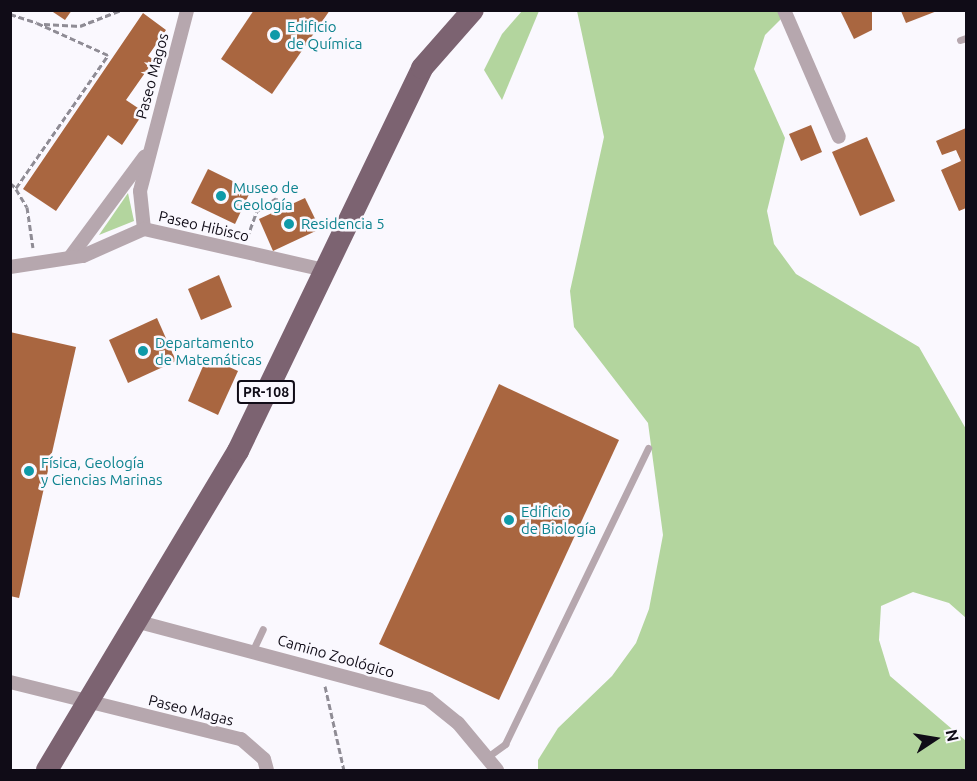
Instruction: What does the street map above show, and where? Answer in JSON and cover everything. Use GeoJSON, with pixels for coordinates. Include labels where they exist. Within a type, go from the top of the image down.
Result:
{"type":"FeatureCollection","features":[{"type":"Feature","properties":{"kind":"main road","name":"PR-108"},"geometry":{"type":"LineString","coordinates":[[47,771],[139,622],[238,451],[422,68],[473,10]]}},
{"type":"Feature","properties":{"kind":"street","name":"Paseo Magos"},"geometry":{"type":"LineString","coordinates":[[144,229],[140,191],[187,10]]}},
{"type":"Feature","properties":{"kind":"street"},"geometry":{"type":"LineString","coordinates":[[784,10],[839,137]]}},
{"type":"Feature","properties":{"kind":"street","name":"Paseo Magos"},"geometry":{"type":"LineString","coordinates":[[71,256],[150,150]]}},
{"type":"Feature","properties":{"kind":"street","name":"Paseo Hibisco"},"geometry":{"type":"LineString","coordinates":[[10,267],[41,267],[71,256],[83,256],[144,229],[325,270]]}},
{"type":"Feature","properties":{"kind":"street","name":"Camino Zoológico"},"geometry":{"type":"LineString","coordinates":[[139,622],[252,650],[428,699],[458,723],[497,771]]}},
{"type":"Feature","properties":{"kind":"street","name":"Paseo Magas"},"geometry":{"type":"LineString","coordinates":[[10,682],[242,739],[264,759],[267,771]]}},
{"type":"Feature","properties":{"kind":"lane"},"geometry":{"type":"LineString","coordinates":[[486,758],[506,744],[648,448]]}},
{"type":"Feature","properties":{"kind":"lane"},"geometry":{"type":"LineString","coordinates":[[252,650],[264,628]]}},
{"type":"Feature","properties":{"kind":"path"},"geometry":{"type":"LineString","coordinates":[[37,23],[65,28],[121,10]]}},
{"type":"Feature","properties":{"kind":"path"},"geometry":{"type":"LineString","coordinates":[[10,14],[37,23],[108,55],[16,188]]}},
{"type":"Feature","properties":{"kind":"path"},"geometry":{"type":"LineString","coordinates":[[10,183],[16,188],[27,207],[33,249],[40,254]]}},
{"type":"Feature","properties":{"kind":"path"},"geometry":{"type":"LineString","coordinates":[[236,237],[246,240],[257,211],[276,198],[280,207]]}},
{"type":"Feature","properties":{"kind":"path"},"geometry":{"type":"LineString","coordinates":[[322,670],[344,771]]}},
{"type":"Feature","properties":{"kind":"green space"},"geometry":{"type":"Polygon","coordinates":[[[522,11],[539,11],[502,100],[484,70],[502,34],[522,11]]]}},
{"type":"Feature","properties":{"kind":"green space"},"geometry":{"type":"Polygon","coordinates":[[[577,11],[789,11],[765,35],[754,69],[785,138],[767,211],[774,244],[796,274],[919,347],[966,429],[966,618],[949,603],[913,592],[881,606],[879,640],[890,676],[966,741],[966,770],[538,770],[538,760],[558,728],[612,676],[636,643],[649,609],[663,535],[648,423],[574,327],[570,291],[604,137],[577,11]]]}},
{"type":"Feature","properties":{"kind":"green space"},"geometry":{"type":"Polygon","coordinates":[[[128,193],[134,221],[99,235],[128,193]]]}},
{"type":"Feature","properties":{"kind":"building"},"geometry":{"type":"Polygon","coordinates":[[[50,10],[72,10],[65,20],[50,10]]]}},
{"type":"Feature","properties":{"kind":"building","name":"Edificio de Química"},"geometry":{"type":"Polygon","coordinates":[[[254,10],[330,10],[272,94],[221,59],[254,10]]]}},
{"type":"Feature","properties":{"kind":"building"},"geometry":{"type":"Polygon","coordinates":[[[840,10],[872,10],[872,30],[854,39],[840,10]]]}},
{"type":"Feature","properties":{"kind":"building"},"geometry":{"type":"Polygon","coordinates":[[[901,11],[937,11],[906,23],[901,11]]]}},
{"type":"Feature","properties":{"kind":"building"},"geometry":{"type":"Polygon","coordinates":[[[143,13],[166,30],[148,56],[154,60],[126,100],[144,112],[122,145],[108,135],[56,211],[23,189],[143,13]]]}},
{"type":"Feature","properties":{"kind":"building"},"geometry":{"type":"Polygon","coordinates":[[[811,125],[822,152],[801,161],[789,134],[811,125]]]}},
{"type":"Feature","properties":{"kind":"building"},"geometry":{"type":"Polygon","coordinates":[[[966,128],[966,208],[959,211],[941,170],[961,161],[956,150],[942,155],[936,141],[966,128]]]}},
{"type":"Feature","properties":{"kind":"building"},"geometry":{"type":"Polygon","coordinates":[[[867,137],[895,201],[860,216],[832,152],[867,137]]]}},
{"type":"Feature","properties":{"kind":"building","name":"Museo de Geología"},"geometry":{"type":"Polygon","coordinates":[[[208,169],[251,190],[235,224],[191,203],[208,169]]]}},
{"type":"Feature","properties":{"kind":"building","name":"Residencia 5"},"geometry":{"type":"Polygon","coordinates":[[[305,198],[320,229],[273,251],[259,219],[305,198]]]}},
{"type":"Feature","properties":{"kind":"building"},"geometry":{"type":"Polygon","coordinates":[[[219,275],[232,307],[201,320],[188,289],[219,275]]]}},
{"type":"Feature","properties":{"kind":"building","name":"Departamento de Matemáticas"},"geometry":{"type":"Polygon","coordinates":[[[157,318],[176,361],[128,383],[109,340],[157,318]]]}},
{"type":"Feature","properties":{"kind":"building","name":"Física, Geología y Ciencias Marinas"},"geometry":{"type":"Polygon","coordinates":[[[10,332],[76,347],[19,598],[10,596],[10,332]]]}},
{"type":"Feature","properties":{"kind":"building"},"geometry":{"type":"Polygon","coordinates":[[[207,357],[238,371],[218,415],[188,401],[207,357]]]}},
{"type":"Feature","properties":{"kind":"building","name":"Edificio de Biología"},"geometry":{"type":"Polygon","coordinates":[[[499,384],[619,440],[499,700],[379,644],[499,384]]]}},
{"type":"Feature","properties":{"kind":"place","name":"Edificio de Química"},"geometry":{"type":"Point","coordinates":[275,35]}},
{"type":"Feature","properties":{"kind":"place","name":"Museo de Geología"},"geometry":{"type":"Point","coordinates":[221,196]}},
{"type":"Feature","properties":{"kind":"place","name":"Residencia 5"},"geometry":{"type":"Point","coordinates":[289,224]}},
{"type":"Feature","properties":{"kind":"place","name":"Departamento de Matemáticas"},"geometry":{"type":"Point","coordinates":[143,351]}},
{"type":"Feature","properties":{"kind":"place","name":"Física, Geología y Ciencias Marinas"},"geometry":{"type":"Point","coordinates":[29,471]}},
{"type":"Feature","properties":{"kind":"place","name":"Edificio de Biología"},"geometry":{"type":"Point","coordinates":[509,520]}}]}
